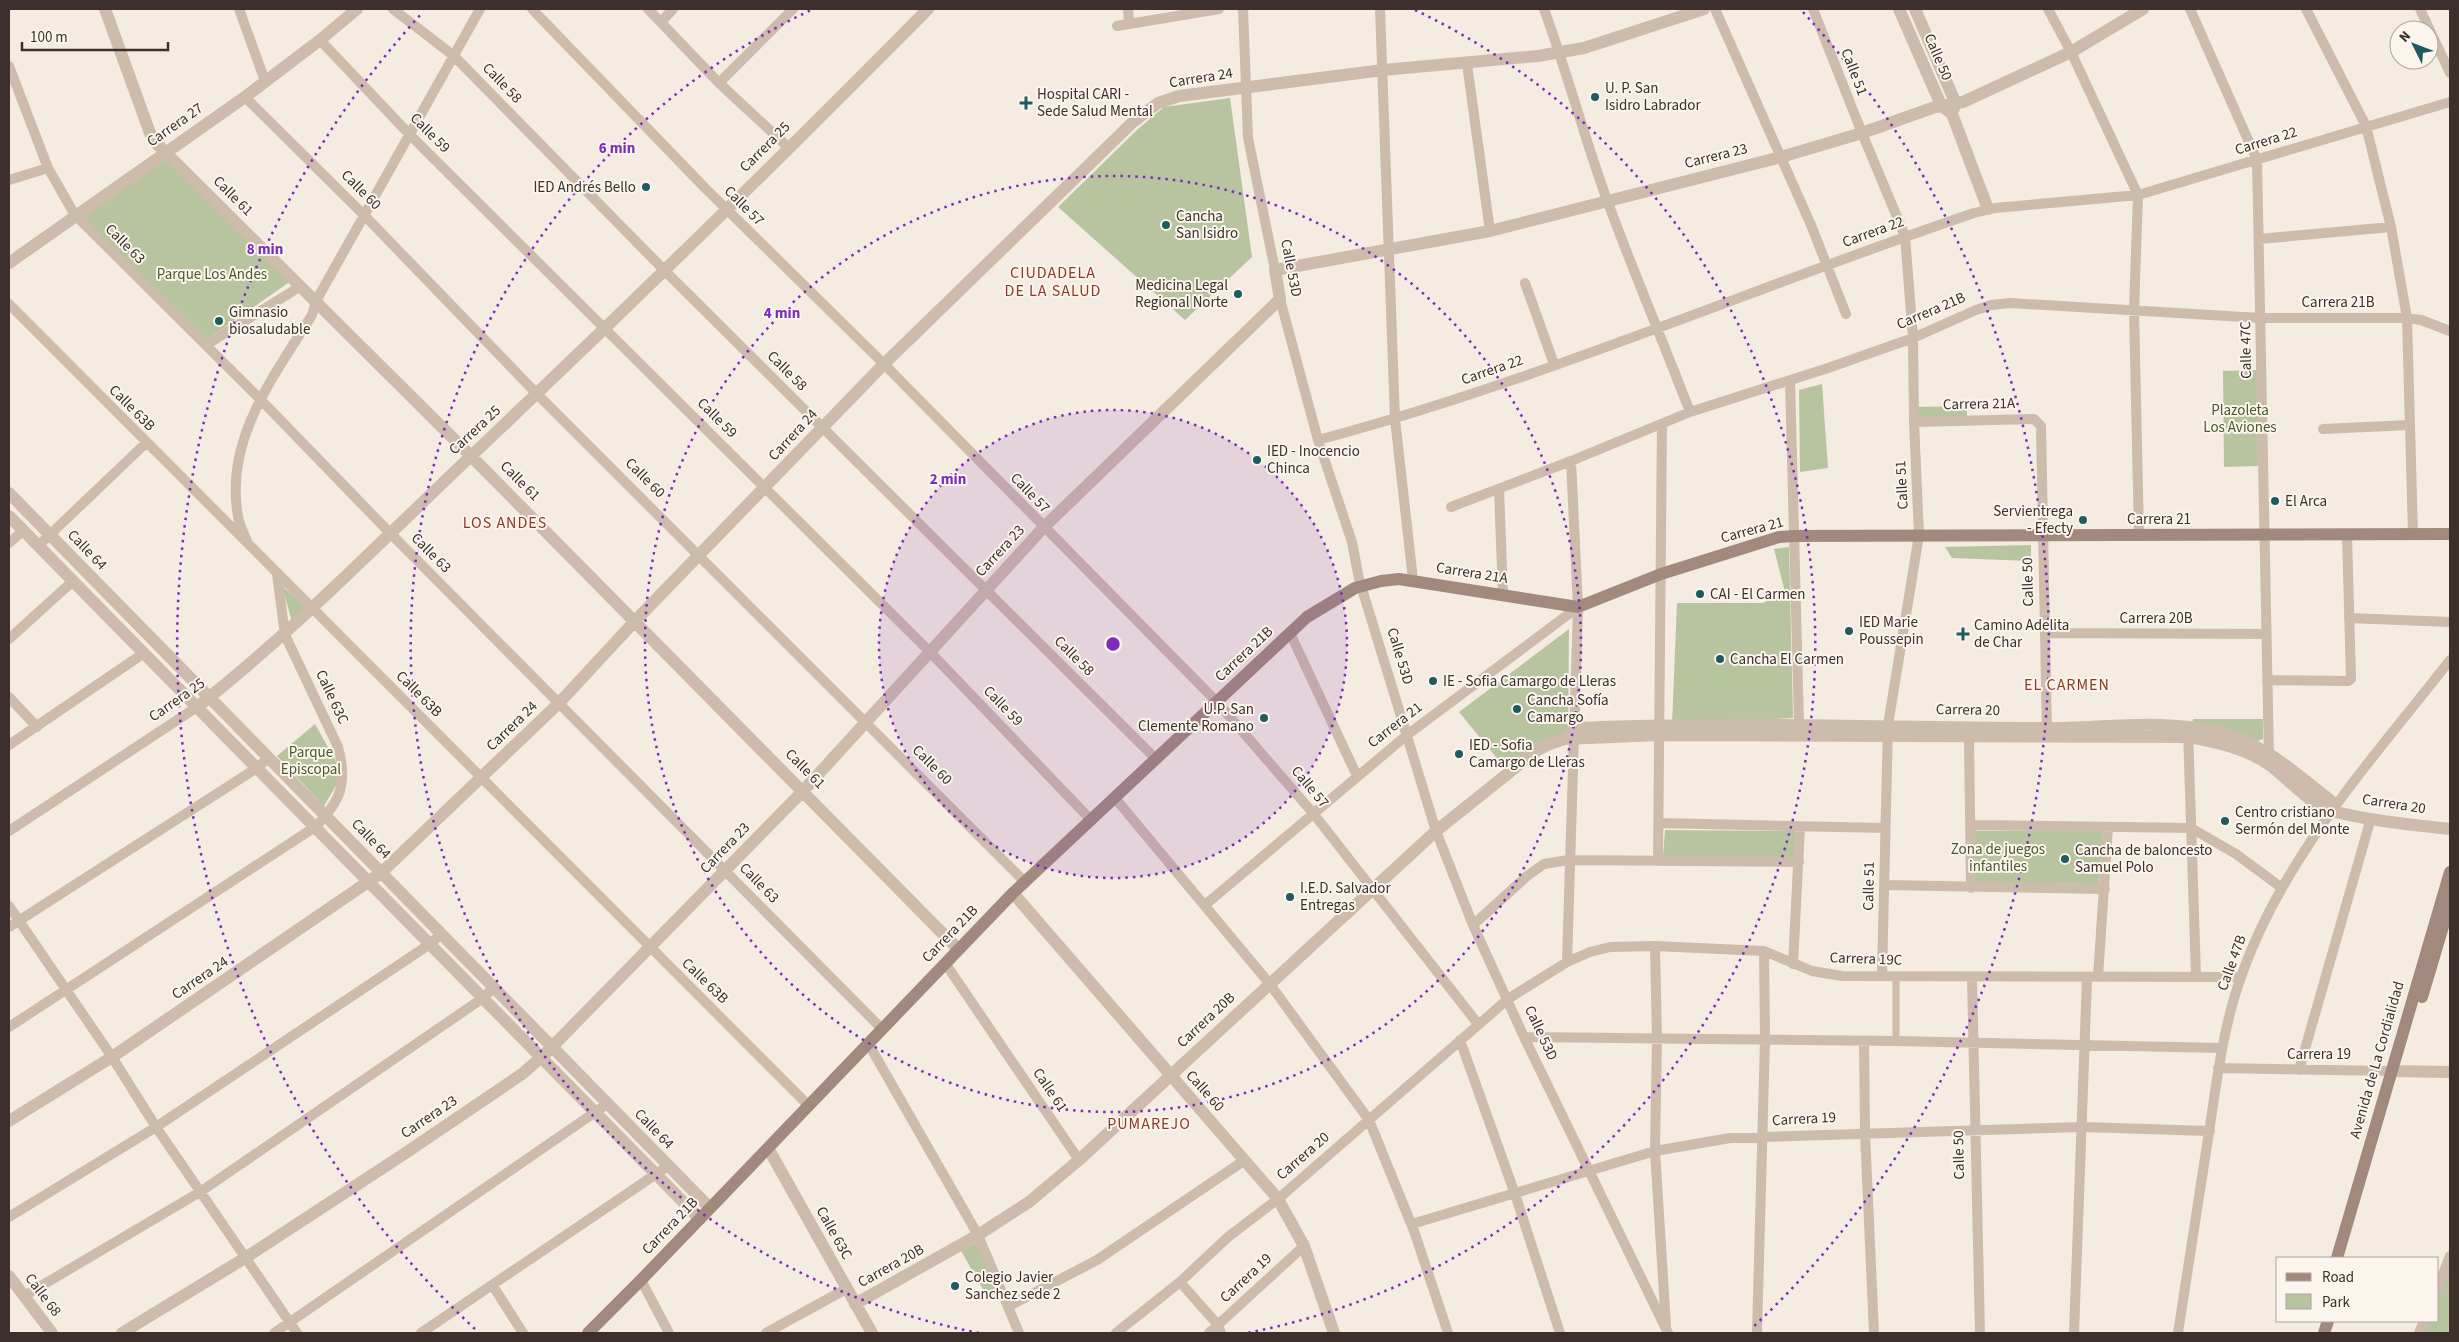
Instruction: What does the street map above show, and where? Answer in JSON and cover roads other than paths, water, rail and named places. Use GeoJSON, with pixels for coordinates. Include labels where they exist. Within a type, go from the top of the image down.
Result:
{"type":"FeatureCollection","features":[{"type":"Feature","properties":{"kind":"main road","name":"Carrera 21"},"geometry":{"type":"LineString","coordinates":[[1578,607],[1660,574],[1779,537],[2450,534]]}},
{"type":"Feature","properties":{"kind":"main road","name":"Carrera 21A"},"geometry":{"type":"LineString","coordinates":[[1362,586],[1381,581],[1413,580],[1578,607]]}},
{"type":"Feature","properties":{"kind":"main road","name":"Carrera 21B"},"geometry":{"type":"LineString","coordinates":[[588,1333],[768,1148],[944,962],[1024,882],[1290,633],[1326,604],[1362,586]]}},
{"type":"Feature","properties":{"kind":"main road","name":"Avenida de La Cordialidad"},"geometry":{"type":"LineString","coordinates":[[2346,1257],[2450,872]]}},
{"type":"Feature","properties":{"kind":"main road","name":"Avenida de La Cordialidad"},"geometry":{"type":"LineString","coordinates":[[2337,1257],[2450,903]]}},
{"type":"Feature","properties":{"kind":"street","name":"Calle 61"},"geometry":{"type":"LineString","coordinates":[[105,9],[150,133],[165,151],[635,621],[958,949]]}},
{"type":"Feature","properties":{"kind":"street"},"geometry":{"type":"LineString","coordinates":[[239,9],[265,81]]}},
{"type":"Feature","properties":{"kind":"street","name":"Carrera 27"},"geometry":{"type":"LineString","coordinates":[[9,263],[165,151],[245,97],[320,40],[357,9]]}},
{"type":"Feature","properties":{"kind":"street","name":"Calle 58"},"geometry":{"type":"LineString","coordinates":[[393,9],[454,56],[665,271],[1156,759]]}},
{"type":"Feature","properties":{"kind":"street"},"geometry":{"type":"LineString","coordinates":[[248,546],[238,517],[236,484],[241,446],[260,399],[312,315],[316,301],[480,9]]}},
{"type":"Feature","properties":{"kind":"street","name":"Calle 57"},"geometry":{"type":"LineString","coordinates":[[532,9],[726,209],[884,364],[1217,702],[1313,813],[1478,1024]]}},
{"type":"Feature","properties":{"kind":"street"},"geometry":{"type":"LineString","coordinates":[[648,9],[719,83],[788,147]]}},
{"type":"Feature","properties":{"kind":"street"},"geometry":{"type":"LineString","coordinates":[[661,22],[673,9]]}},
{"type":"Feature","properties":{"kind":"street"},"geometry":{"type":"LineString","coordinates":[[719,83],[793,9]]}},
{"type":"Feature","properties":{"kind":"street","name":"Carrera 25"},"geometry":{"type":"LineString","coordinates":[[9,831],[197,707],[285,635],[665,271],[927,9]]}},
{"type":"Feature","properties":{"kind":"street"},"geometry":{"type":"LineString","coordinates":[[1128,9],[1130,23]]}},
{"type":"Feature","properties":{"kind":"street"},"geometry":{"type":"LineString","coordinates":[[1117,26],[1176,12],[1219,9]]}},
{"type":"Feature","properties":{"kind":"street","name":"Calle 53D"},"geometry":{"type":"LineString","coordinates":[[1243,9],[1244,88],[1248,138],[1280,299],[1318,440],[1352,542],[1362,586],[1436,831],[1473,925],[1524,1037],[1667,1332]]}},
{"type":"Feature","properties":{"kind":"street"},"geometry":{"type":"LineString","coordinates":[[1380,9],[1395,419],[1413,580]]}},
{"type":"Feature","properties":{"kind":"street"},"geometry":{"type":"LineString","coordinates":[[1544,9],[1560,52],[1607,200],[1690,412]]}},
{"type":"Feature","properties":{"kind":"street","name":"Carrera 24"},"geometry":{"type":"LineString","coordinates":[[9,1122],[112,1057],[381,873],[560,702],[635,621],[766,488],[884,364],[1133,122],[1158,103],[1178,96],[1383,70],[1467,64],[1584,48],[1704,9]]}},
{"type":"Feature","properties":{"kind":"street"},"geometry":{"type":"LineString","coordinates":[[1715,9],[1781,157],[1846,314]]}},
{"type":"Feature","properties":{"kind":"street","name":"Calle 51"},"geometry":{"type":"LineString","coordinates":[[1813,9],[1862,134],[1906,236],[1913,338],[1914,422],[1919,535],[1888,730],[1882,975]]}},
{"type":"Feature","properties":{"kind":"street","name":"Calle 50"},"geometry":{"type":"LineString","coordinates":[[1899,9],[1941,105],[1954,109]]}},
{"type":"Feature","properties":{"kind":"street","name":"Calle 50"},"geometry":{"type":"LineString","coordinates":[[1915,9],[1954,109],[1988,209]]}},
{"type":"Feature","properties":{"kind":"street"},"geometry":{"type":"LineString","coordinates":[[2048,9],[2071,52],[2138,195],[2134,310],[2139,535]]}},
{"type":"Feature","properties":{"kind":"street"},"geometry":{"type":"LineString","coordinates":[[1954,109],[2071,52],[2143,9]]}},
{"type":"Feature","properties":{"kind":"street","name":"Calle 47C"},"geometry":{"type":"LineString","coordinates":[[2190,9],[2257,160],[2269,759]]}},
{"type":"Feature","properties":{"kind":"street"},"geometry":{"type":"LineString","coordinates":[[2306,9],[2366,126],[2391,227],[2407,318],[2413,534]]}},
{"type":"Feature","properties":{"kind":"street"},"geometry":{"type":"LineString","coordinates":[[2420,9],[2450,73]]}},
{"type":"Feature","properties":{"kind":"street","name":"Calle 59"},"geometry":{"type":"LineString","coordinates":[[320,40],[410,135],[929,651],[1091,820]]}},
{"type":"Feature","properties":{"kind":"street"},"geometry":{"type":"LineString","coordinates":[[1467,64],[1490,231]]}},
{"type":"Feature","properties":{"kind":"street","name":"Calle 63"},"geometry":{"type":"LineString","coordinates":[[9,66],[48,168],[76,215],[881,1028]]}},
{"type":"Feature","properties":{"kind":"street","name":"Calle 60"},"geometry":{"type":"LineString","coordinates":[[245,97],[365,216],[537,394],[700,555],[1024,882]]}},
{"type":"Feature","properties":{"kind":"street","name":"Carrera 22"},"geometry":{"type":"LineString","coordinates":[[1318,440],[1395,419],[1658,327],[1906,236],[1988,209],[2138,195],[2450,102]]}},
{"type":"Feature","properties":{"kind":"street","name":"Carrera 23"},"geometry":{"type":"LineString","coordinates":[[1275,270],[1490,231],[1781,157],[1862,134],[1941,105]]}},
{"type":"Feature","properties":{"kind":"street"},"geometry":{"type":"LineString","coordinates":[[9,180],[48,168]]}},
{"type":"Feature","properties":{"kind":"street"},"geometry":{"type":"LineString","coordinates":[[2259,239],[2391,227]]}},
{"type":"Feature","properties":{"kind":"street"},"geometry":{"type":"LineString","coordinates":[[1525,283],[1554,364]]}},
{"type":"Feature","properties":{"kind":"street"},"geometry":{"type":"LineString","coordinates":[[206,345],[301,286]]}},
{"type":"Feature","properties":{"kind":"street","name":"Carrera 23"},"geometry":{"type":"LineString","coordinates":[[122,1333],[245,1258],[522,1074],[552,1048],[649,946],[803,791],[929,651],[1044,528],[1280,299]]}},
{"type":"Feature","properties":{"kind":"street","name":"Carrera 21B"},"geometry":{"type":"LineString","coordinates":[[1451,507],[1571,462],[1690,412],[1913,338],[1992,305],[2010,303],[2260,318],[2407,318],[2421,320],[2450,331]]}},
{"type":"Feature","properties":{"kind":"street","name":"Calle 63B"},"geometry":{"type":"LineString","coordinates":[[9,304],[248,546],[808,1105]]}},
{"type":"Feature","properties":{"kind":"street"},"geometry":{"type":"LineString","coordinates":[[1790,380],[1799,724]]}},
{"type":"Feature","properties":{"kind":"street","name":"Carrera 21A"},"geometry":{"type":"LineString","coordinates":[[1914,422],[2034,419],[2041,426]]}},
{"type":"Feature","properties":{"kind":"street"},"geometry":{"type":"LineString","coordinates":[[1658,860],[1662,425]]}},
{"type":"Feature","properties":{"kind":"street"},"geometry":{"type":"LineString","coordinates":[[2324,429],[2409,425]]}},
{"type":"Feature","properties":{"kind":"street","name":"Calle 50"},"geometry":{"type":"LineString","coordinates":[[2041,426],[2047,733]]}},
{"type":"Feature","properties":{"kind":"street"},"geometry":{"type":"LineString","coordinates":[[38,546],[146,443]]}},
{"type":"Feature","properties":{"kind":"street"},"geometry":{"type":"LineString","coordinates":[[1567,962],[1571,736],[1578,607],[1571,462]]}},
{"type":"Feature","properties":{"kind":"street"},"geometry":{"type":"LineString","coordinates":[[1499,489],[1503,595]]}},
{"type":"Feature","properties":{"kind":"street","name":"Calle 64"},"geometry":{"type":"LineString","coordinates":[[9,493],[710,1208]]}},
{"type":"Feature","properties":{"kind":"street","name":"Calle 64"},"geometry":{"type":"LineString","coordinates":[[9,516],[700,1218]]}},
{"type":"Feature","properties":{"kind":"street"},"geometry":{"type":"LineString","coordinates":[[9,543],[23,531]]}},
{"type":"Feature","properties":{"kind":"street"},"geometry":{"type":"LineString","coordinates":[[2267,680],[2348,681],[2352,676],[2347,535]]}},
{"type":"Feature","properties":{"kind":"street","name":"Calle 63C"},"geometry":{"type":"LineString","coordinates":[[9,1026],[315,827],[336,805],[342,784],[343,765],[338,746],[285,635],[277,574]]}},
{"type":"Feature","properties":{"kind":"street"},"geometry":{"type":"LineString","coordinates":[[9,639],[73,581]]}},
{"type":"Feature","properties":{"kind":"street","name":"Carrera 21"},"geometry":{"type":"LineString","coordinates":[[1205,905],[1407,735],[1578,607]]}},
{"type":"Feature","properties":{"kind":"street"},"geometry":{"type":"LineString","coordinates":[[2349,618],[2450,622]]}},
{"type":"Feature","properties":{"kind":"street"},"geometry":{"type":"LineString","coordinates":[[126,635],[138,624]]}},
{"type":"Feature","properties":{"kind":"street"},"geometry":{"type":"LineString","coordinates":[[1290,633],[1358,776]]}},
{"type":"Feature","properties":{"kind":"street","name":"Carrera 20B"},"geometry":{"type":"LineString","coordinates":[[2045,633],[2266,634]]}},
{"type":"Feature","properties":{"kind":"street"},"geometry":{"type":"LineString","coordinates":[[9,745],[144,654]]}},
{"type":"Feature","properties":{"kind":"street","name":"Calle 47B"},"geometry":{"type":"LineString","coordinates":[[2178,1333],[2218,1068],[2241,977],[2260,932],[2282,888],[2333,810],[2450,660]]}},
{"type":"Feature","properties":{"kind":"street"},"geometry":{"type":"LineString","coordinates":[[9,697],[37,727]]}},
{"type":"Feature","properties":{"kind":"street","name":"Carrera 20"},"geometry":{"type":"LineString","coordinates":[[1571,736],[1659,729],[1799,724],[1969,737],[2047,733]]}},
{"type":"Feature","properties":{"kind":"street","name":"Carrera 20"},"geometry":{"type":"LineString","coordinates":[[1659,729],[2047,733],[2188,732],[2224,734],[2269,759],[2324,809],[2371,818],[2450,829]]}},
{"type":"Feature","properties":{"kind":"street"},"geometry":{"type":"LineString","coordinates":[[2188,732],[2196,976]]}},
{"type":"Feature","properties":{"kind":"street","name":"Carrera 20B"},"geometry":{"type":"LineString","coordinates":[[855,1304],[978,1235],[1029,1202],[1079,1160],[1436,831],[1536,751],[1571,736]]}},
{"type":"Feature","properties":{"kind":"street"},"geometry":{"type":"LineString","coordinates":[[1969,737],[1971,888]]}},
{"type":"Feature","properties":{"kind":"street"},"geometry":{"type":"LineString","coordinates":[[9,928],[257,768],[268,758]]}},
{"type":"Feature","properties":{"kind":"street"},"geometry":{"type":"LineString","coordinates":[[1115,798],[1269,983],[1369,1120],[1412,1224],[1448,1333]]}},
{"type":"Feature","properties":{"kind":"street"},"geometry":{"type":"LineString","coordinates":[[2298,1070],[2371,818]]}},
{"type":"Feature","properties":{"kind":"street"},"geometry":{"type":"LineString","coordinates":[[1659,823],[1885,828]]}},
{"type":"Feature","properties":{"kind":"street"},"geometry":{"type":"LineString","coordinates":[[1970,826],[2192,828],[2236,854],[2282,888]]}},
{"type":"Feature","properties":{"kind":"street"},"geometry":{"type":"LineString","coordinates":[[1792,964],[1800,827]]}},
{"type":"Feature","properties":{"kind":"street"},"geometry":{"type":"LineString","coordinates":[[2098,977],[2108,827]]}},
{"type":"Feature","properties":{"kind":"street"},"geometry":{"type":"LineString","coordinates":[[1473,925],[1527,876],[1544,864],[1569,860],[1799,862]]}},
{"type":"Feature","properties":{"kind":"street"},"geometry":{"type":"LineString","coordinates":[[1884,885],[2105,889]]}},
{"type":"Feature","properties":{"kind":"street","name":"Calle 60"},"geometry":{"type":"LineString","coordinates":[[1013,893],[1278,1200],[1304,1246],[1334,1333]]}},
{"type":"Feature","properties":{"kind":"street"},"geometry":{"type":"LineString","coordinates":[[9,906],[112,1057],[156,1127],[297,1333]]}},
{"type":"Feature","properties":{"kind":"street"},"geometry":{"type":"LineString","coordinates":[[9,1217],[156,1127],[430,944],[441,934]]}},
{"type":"Feature","properties":{"kind":"street"},"geometry":{"type":"LineString","coordinates":[[1655,946],[1657,1039],[1655,1152],[1667,1332]]}},
{"type":"Feature","properties":{"kind":"street","name":"Carrera 19C"},"geometry":{"type":"LineString","coordinates":[[1508,1000],[1567,962],[1590,952],[1610,947],[1655,946],[1764,951],[1812,971],[1842,976],[2241,977]]}},
{"type":"Feature","properties":{"kind":"street"},"geometry":{"type":"LineString","coordinates":[[1757,1333],[1764,1039],[1764,951]]}},
{"type":"Feature","properties":{"kind":"street","name":"Calle 61"},"geometry":{"type":"LineString","coordinates":[[944,962],[1079,1160]]}},
{"type":"Feature","properties":{"kind":"street"},"geometry":{"type":"LineString","coordinates":[[1896,975],[1896,1041]]}},
{"type":"Feature","properties":{"kind":"street","name":"Calle 50"},"geometry":{"type":"LineString","coordinates":[[1972,976],[1980,1333]]}},
{"type":"Feature","properties":{"kind":"street"},"geometry":{"type":"LineString","coordinates":[[2074,1333],[2087,978]]}},
{"type":"Feature","properties":{"kind":"street"},"geometry":{"type":"LineString","coordinates":[[24,1296],[200,1192],[483,998],[493,988]]}},
{"type":"Feature","properties":{"kind":"street","name":"Carrera 20"},"geometry":{"type":"LineString","coordinates":[[1116,1333],[1180,1282],[1228,1237],[1278,1200],[1478,1024],[1508,1000]]}},
{"type":"Feature","properties":{"kind":"street"},"geometry":{"type":"LineString","coordinates":[[1524,1037],[1974,1042],[2222,1048]]}},
{"type":"Feature","properties":{"kind":"street"},"geometry":{"type":"LineString","coordinates":[[1460,1040],[1515,1194],[1560,1333]]}},
{"type":"Feature","properties":{"kind":"street"},"geometry":{"type":"LineString","coordinates":[[1864,1041],[1865,1132],[1874,1333]]}},
{"type":"Feature","properties":{"kind":"street"},"geometry":{"type":"LineString","coordinates":[[868,1043],[978,1235],[1019,1333]]}},
{"type":"Feature","properties":{"kind":"street","name":"Carrera 19"},"geometry":{"type":"LineString","coordinates":[[2218,1068],[2450,1072]]}},
{"type":"Feature","properties":{"kind":"street"},"geometry":{"type":"LineString","coordinates":[[274,1333],[607,1104]]}},
{"type":"Feature","properties":{"kind":"street","name":"Carrera 19"},"geometry":{"type":"LineString","coordinates":[[1412,1224],[1515,1194],[1588,1170],[1655,1152],[1730,1138],[1865,1132],[2083,1127],[2210,1131]]}},
{"type":"Feature","properties":{"kind":"street","name":"Calle 63C"},"geometry":{"type":"LineString","coordinates":[[768,1148],[872,1333]]}},
{"type":"Feature","properties":{"kind":"street"},"geometry":{"type":"LineString","coordinates":[[1009,1306],[1097,1260],[1245,1160]]}},
{"type":"Feature","properties":{"kind":"street"},"geometry":{"type":"LineString","coordinates":[[421,1333],[668,1166]]}},
{"type":"Feature","properties":{"kind":"street","name":"Carrera 19"},"geometry":{"type":"LineString","coordinates":[[1209,1333],[1220,1329],[1304,1246]]}},
{"type":"Feature","properties":{"kind":"street"},"geometry":{"type":"LineString","coordinates":[[2439,1284],[2450,1256]]}},
{"type":"Feature","properties":{"kind":"street","name":"Calle 68"},"geometry":{"type":"LineString","coordinates":[[9,1276],[52,1333]]}},
{"type":"Feature","properties":{"kind":"street"},"geometry":{"type":"LineString","coordinates":[[641,1280],[670,1333]]}},
{"type":"Feature","properties":{"kind":"street"},"geometry":{"type":"LineString","coordinates":[[1180,1282],[1220,1329]]}},
{"type":"Feature","properties":{"kind":"street"},"geometry":{"type":"LineString","coordinates":[[493,1286],[524,1333]]}},
{"type":"Feature","properties":{"kind":"street","name":"Carrera 20B"},"geometry":{"type":"LineString","coordinates":[[766,1333],[846,1289]]}},
{"type":"Feature","properties":{"kind":"place","name":"U. P. San Isidro Labrador"},"geometry":{"type":"Point","coordinates":[1595,97]}},
{"type":"Feature","properties":{"kind":"place","name":"Hospital CARI - Sede Salud Mental"},"geometry":{"type":"Point","coordinates":[1026,103]}},
{"type":"Feature","properties":{"kind":"place","name":"IED Andrés Bello"},"geometry":{"type":"Point","coordinates":[646,187]}},
{"type":"Feature","properties":{"kind":"place","name":"Cancha San Isidro"},"geometry":{"type":"Point","coordinates":[1166,225]}},
{"type":"Feature","properties":{"kind":"place","name":"Medicina Legal Regional Norte"},"geometry":{"type":"Point","coordinates":[1238,294]}},
{"type":"Feature","properties":{"kind":"place","name":"Gimnasio biosaludable"},"geometry":{"type":"Point","coordinates":[219,321]}},
{"type":"Feature","properties":{"kind":"place","name":"IED - Inocencio Chinca"},"geometry":{"type":"Point","coordinates":[1257,460]}},
{"type":"Feature","properties":{"kind":"place","name":"El Arca"},"geometry":{"type":"Point","coordinates":[2275,501]}},
{"type":"Feature","properties":{"kind":"place","name":"Servientrega - Efecty"},"geometry":{"type":"Point","coordinates":[2083,520]}},
{"type":"Feature","properties":{"kind":"place","name":"CAI - El Carmen"},"geometry":{"type":"Point","coordinates":[1700,594]}},
{"type":"Feature","properties":{"kind":"place","name":"IED Marie Poussepin"},"geometry":{"type":"Point","coordinates":[1849,631]}},
{"type":"Feature","properties":{"kind":"place","name":"Camino Adelita de Char"},"geometry":{"type":"Point","coordinates":[1963,634]}},
{"type":"Feature","properties":{"kind":"place","name":"Cancha El Carmen"},"geometry":{"type":"Point","coordinates":[1720,659]}},
{"type":"Feature","properties":{"kind":"place","name":"IE - Sofia Camargo de Lleras"},"geometry":{"type":"Point","coordinates":[1433,681]}},
{"type":"Feature","properties":{"kind":"place","name":"Cancha Sofía Camargo"},"geometry":{"type":"Point","coordinates":[1517,709]}},
{"type":"Feature","properties":{"kind":"place","name":"U.P. San Clemente Romano"},"geometry":{"type":"Point","coordinates":[1264,718]}},
{"type":"Feature","properties":{"kind":"place","name":"IED - Sofia Camargo de Lleras"},"geometry":{"type":"Point","coordinates":[1459,754]}},
{"type":"Feature","properties":{"kind":"place","name":"Centro cristiano Sermón del Monte"},"geometry":{"type":"Point","coordinates":[2225,821]}},
{"type":"Feature","properties":{"kind":"place","name":"Cancha de baloncesto Samuel Polo"},"geometry":{"type":"Point","coordinates":[2065,859]}},
{"type":"Feature","properties":{"kind":"place","name":"I.E.D. Salvador Entregas"},"geometry":{"type":"Point","coordinates":[1290,897]}},
{"type":"Feature","properties":{"kind":"place","name":"Colegio Javier Sanchez sede 2"},"geometry":{"type":"Point","coordinates":[955,1286]}},
{"type":"Feature","properties":{"kind":"district","name":"CIUDADELA DE LA SALUD"},"geometry":{"type":"Point","coordinates":[1053,282]}},
{"type":"Feature","properties":{"kind":"district","name":"LOS ANDES"},"geometry":{"type":"Point","coordinates":[505,523]}},
{"type":"Feature","properties":{"kind":"district","name":"EL CARMEN"},"geometry":{"type":"Point","coordinates":[2067,685]}},
{"type":"Feature","properties":{"kind":"district","name":"PUMAREJO"},"geometry":{"type":"Point","coordinates":[1149,1124]}},
{"type":"Feature","properties":{"kind":"park label","name":"Parque Los Andes"},"geometry":{"type":"Point","coordinates":[212,274]}},
{"type":"Feature","properties":{"kind":"park label","name":"Plazoleta Los Aviones"},"geometry":{"type":"Point","coordinates":[2240,418]}},
{"type":"Feature","properties":{"kind":"park label","name":"Parque Episcopal"},"geometry":{"type":"Point","coordinates":[311,760]}},
{"type":"Feature","properties":{"kind":"park label","name":"Zona de juegos infantiles"},"geometry":{"type":"Point","coordinates":[1998,858]}}]}
